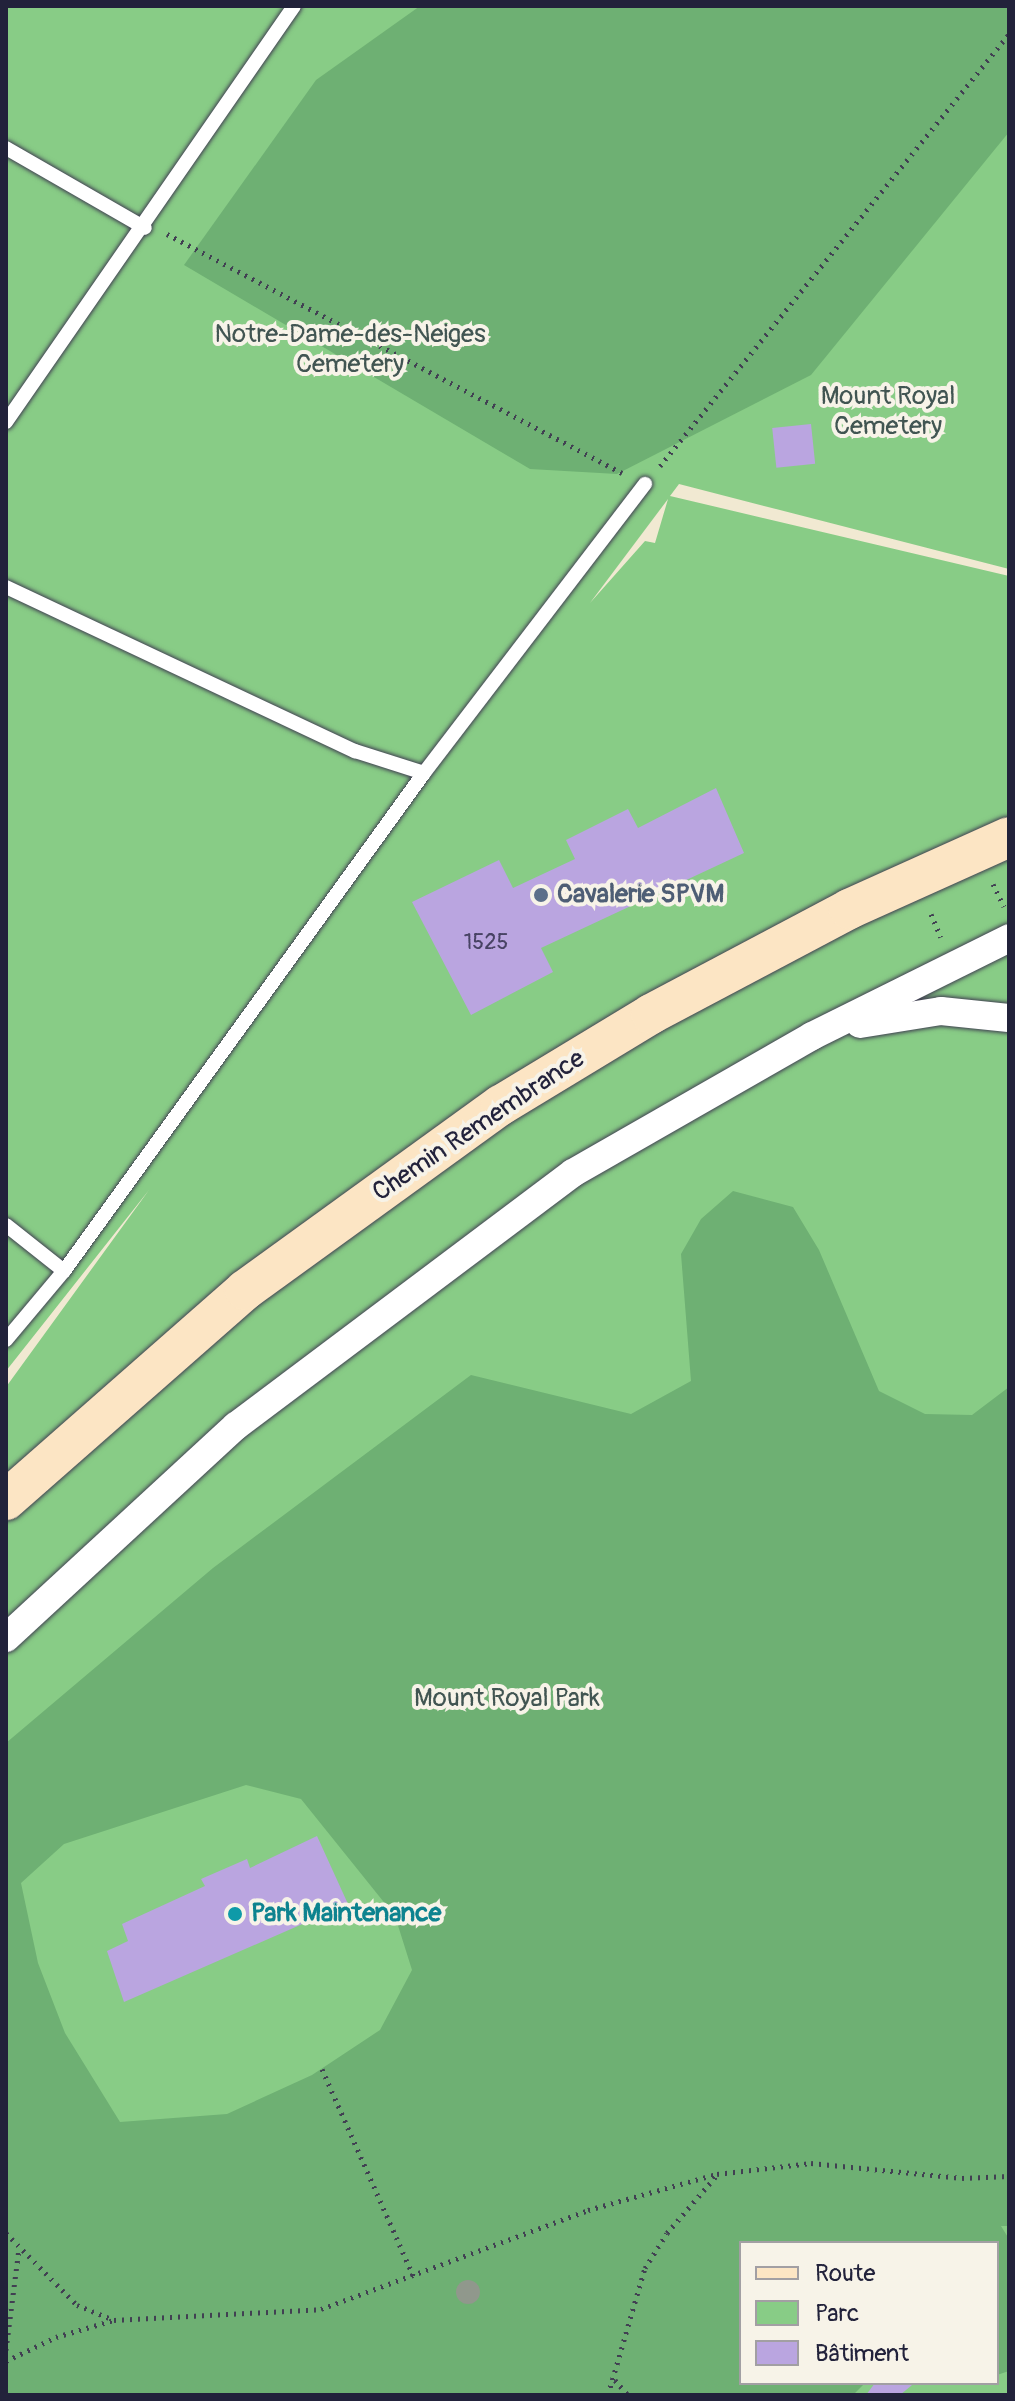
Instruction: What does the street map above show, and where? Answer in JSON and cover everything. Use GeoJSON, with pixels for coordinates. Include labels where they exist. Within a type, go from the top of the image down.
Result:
{"type":"FeatureCollection","features":[{"type":"Feature","properties":{"kind":"street","name":"Chemin Remembrance"},"geometry":{"type":"LineString","coordinates":[[6,1500],[245,1290],[501,1105],[651,1014],[915,878],[1009,837]]}},
{"type":"Feature","properties":{"kind":"street"},"geometry":{"type":"LineString","coordinates":[[6,1638],[236,1426],[573,1173],[812,1036],[1009,938]]}},
{"type":"Feature","properties":{"kind":"street"},"geometry":{"type":"LineString","coordinates":[[812,1036],[891,1016],[941,1011],[1009,1018]]}},
{"type":"Feature","properties":{"kind":"lane"},"geometry":{"type":"LineString","coordinates":[[6,422],[145,228],[294,6]]}},
{"type":"Feature","properties":{"kind":"lane"},"geometry":{"type":"LineString","coordinates":[[6,148],[145,228]]}},
{"type":"Feature","properties":{"kind":"lane"},"geometry":{"type":"LineString","coordinates":[[6,1340],[64,1271],[424,773],[645,484]]}},
{"type":"Feature","properties":{"kind":"lane"},"geometry":{"type":"LineString","coordinates":[[6,587],[355,751],[424,773]]}},
{"type":"Feature","properties":{"kind":"lane"},"geometry":{"type":"LineString","coordinates":[[6,1225],[64,1271]]}},
{"type":"Feature","properties":{"kind":"path"},"geometry":{"type":"LineString","coordinates":[[145,228],[181,238],[465,394],[645,484],[1009,34]]}},
{"type":"Feature","properties":{"kind":"path"},"geometry":{"type":"LineString","coordinates":[[915,878],[953,964]]}},
{"type":"Feature","properties":{"kind":"path"},"geometry":{"type":"LineString","coordinates":[[322,2069],[414,2278]]}},
{"type":"Feature","properties":{"kind":"path"},"geometry":{"type":"LineString","coordinates":[[6,2361],[56,2337],[114,2320],[321,2309],[414,2278],[588,2210],[717,2174],[811,2163],[962,2178],[1009,2176]]}},
{"type":"Feature","properties":{"kind":"path"},"geometry":{"type":"LineString","coordinates":[[608,2395],[615,2380],[620,2344],[645,2268],[667,2233],[717,2174]]}},
{"type":"Feature","properties":{"kind":"path"},"geometry":{"type":"LineString","coordinates":[[6,2233],[77,2305],[114,2320]]}},
{"type":"Feature","properties":{"kind":"path"},"geometry":{"type":"LineString","coordinates":[[6,2350],[19,2248]]}},
{"type":"Feature","properties":{"kind":"path"},"geometry":{"type":"LineString","coordinates":[[615,2380],[628,2395]]}},
{"type":"Feature","properties":{"kind":"green space","name":"Mount Royal Park"},"geometry":{"type":"Polygon","coordinates":[[[6,6],[1009,6],[1009,569],[679,484],[670,496],[1009,576],[1009,2395],[6,2395],[6,1387],[149,1190],[6,1371],[6,6]],[[668,499],[590,603],[645,541],[655,543],[668,499]]]}},
{"type":"Feature","properties":{"kind":"green space","name":"Notre-Dame-des-Neiges Cemetery"},"geometry":{"type":"Polygon","coordinates":[[[420,6],[1009,6],[1009,132],[811,375],[617,474],[530,469],[184,265],[316,80],[420,6]]]}},
{"type":"Feature","properties":{"kind":"green space"},"geometry":{"type":"Polygon","coordinates":[[[733,1191],[793,1207],[819,1250],[879,1391],[925,1414],[972,1415],[1009,1387],[1009,2226],[1001,2226],[1009,2239],[1009,2371],[999,2374],[999,2241],[739,2241],[739,2385],[863,2385],[853,2395],[6,2395],[6,1743],[213,1568],[471,1375],[631,1414],[691,1381],[681,1254],[701,1219],[733,1191]],[[246,1785],[64,1844],[21,1883],[38,1963],[65,2033],[120,2122],[227,2114],[312,2075],[380,2030],[412,1970],[395,1916],[301,1799],[246,1785]]]}},
{"type":"Feature","properties":{"kind":"building"},"geometry":{"type":"Polygon","coordinates":[[[811,424],[815,464],[776,468],[772,428],[811,424]]]}},
{"type":"Feature","properties":{"kind":"building","name":"Cavalerie SPVM"},"geometry":{"type":"Polygon","coordinates":[[[716,788],[744,853],[541,948],[553,972],[471,1015],[412,902],[499,860],[513,888],[575,859],[566,840],[628,809],[638,828],[716,788]]]}},
{"type":"Feature","properties":{"kind":"building","name":"Park Maintenance"},"geometry":{"type":"Polygon","coordinates":[[[317,1836],[348,1904],[124,2002],[107,1951],[128,1941],[122,1924],[205,1886],[201,1879],[247,1859],[250,1868],[317,1836]]]}},
{"type":"Feature","properties":{"kind":"building"},"geometry":{"type":"Polygon","coordinates":[[[874,2385],[912,2385],[900,2395],[866,2395],[874,2385]]]}},
{"type":"Feature","properties":{"kind":"place","name":"Cavalerie SPVM"},"geometry":{"type":"Point","coordinates":[541,895]}},
{"type":"Feature","properties":{"kind":"place","name":"Park Maintenance"},"geometry":{"type":"Point","coordinates":[235,1914]}},
{"type":"Feature","properties":{"kind":"park label","name":"Mount Royal Cemetery"},"geometry":{"type":"Point","coordinates":[888,412]}}]}
